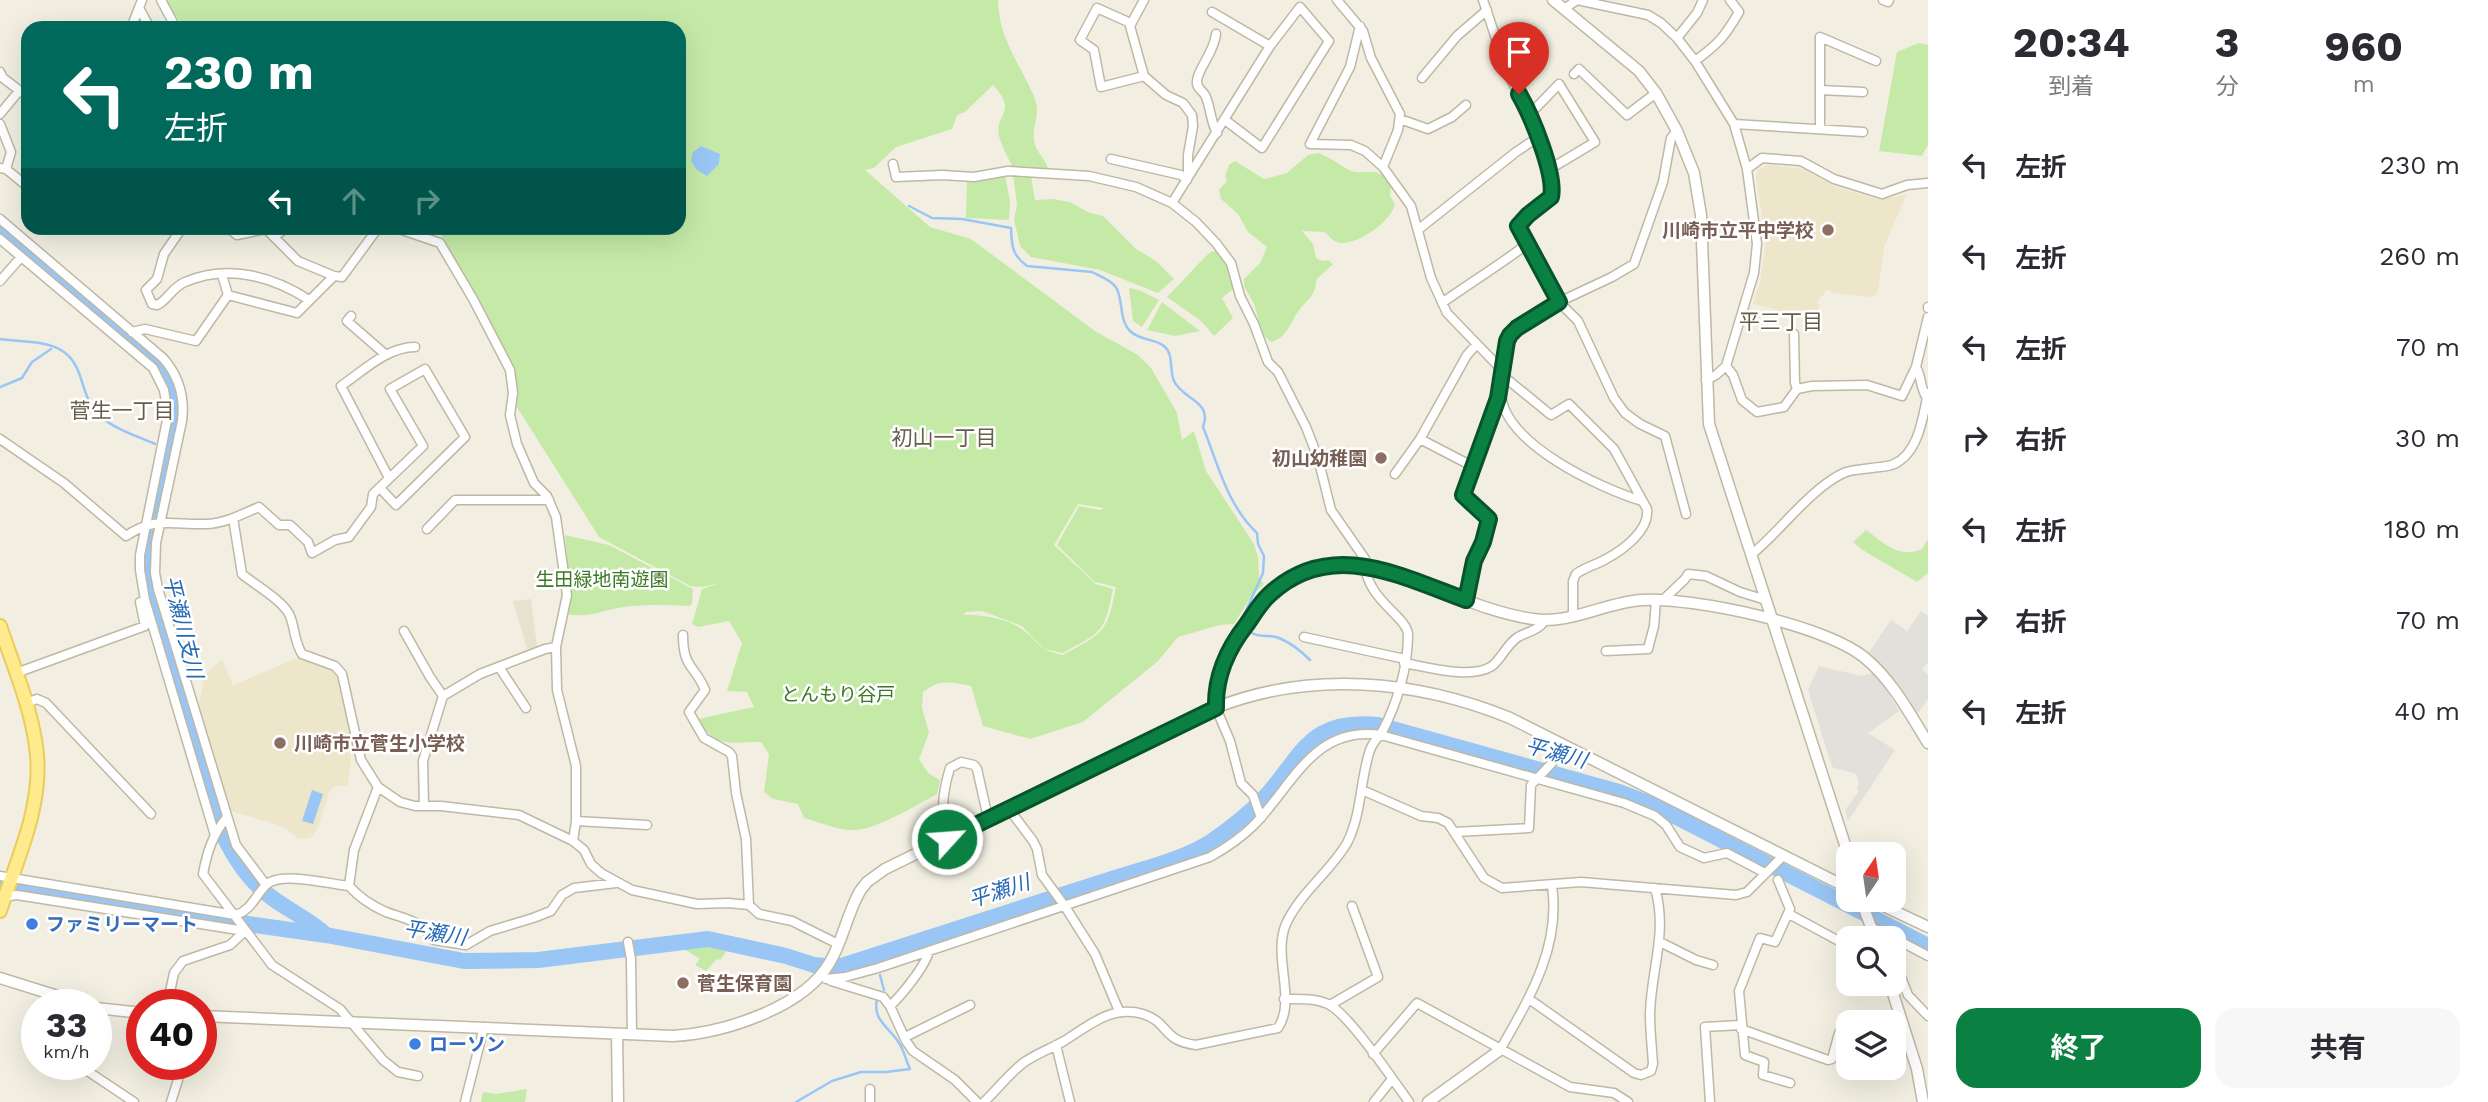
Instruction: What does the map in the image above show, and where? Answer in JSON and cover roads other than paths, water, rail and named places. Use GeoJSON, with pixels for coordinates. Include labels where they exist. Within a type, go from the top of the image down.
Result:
{"type":"FeatureCollection","features":[{"type":"Feature","properties":{"kind":"main road"},"geometry":{"type":"LineString","coordinates":[[0,626],[33,728],[38,770],[29,820],[6,877],[0,911]]}},
{"type":"Feature","properties":{"kind":"street"},"geometry":{"type":"LineString","coordinates":[[161,0],[172,21]]}},
{"type":"Feature","properties":{"kind":"street"},"geometry":{"type":"LineString","coordinates":[[1144,0],[1130,26],[1144,76],[1166,94],[1183,103],[1192,115],[1188,179]]}},
{"type":"Feature","properties":{"kind":"street"},"geometry":{"type":"LineString","coordinates":[[1213,0],[1212,14],[1270,46]]}},
{"type":"Feature","properties":{"kind":"street"},"geometry":{"type":"LineString","coordinates":[[1337,0],[1360,26],[1371,58],[1393,98],[1400,119],[1383,167]]}},
{"type":"Feature","properties":{"kind":"street"},"geometry":{"type":"LineString","coordinates":[[1482,0],[1508,74],[1530,114],[1553,188],[1551,197],[1518,226],[1559,302],[1578,321],[1603,376],[1625,413],[1650,430],[1665,436],[1686,514]]}},
{"type":"Feature","properties":{"kind":"street"},"geometry":{"type":"LineString","coordinates":[[1553,0],[1639,71],[1656,93],[1677,131],[1694,173],[1700,206],[1709,424],[1844,842]]}},
{"type":"Feature","properties":{"kind":"street"},"geometry":{"type":"LineString","coordinates":[[1677,38],[1697,13],[1703,0]]}},
{"type":"Feature","properties":{"kind":"street"},"geometry":{"type":"LineString","coordinates":[[1695,61],[1722,41],[1739,12],[1730,0]]}},
{"type":"Feature","properties":{"kind":"street"},"geometry":{"type":"LineString","coordinates":[[1883,0],[1889,0]]}},
{"type":"Feature","properties":{"kind":"street"},"geometry":{"type":"LineString","coordinates":[[1564,9],[1577,1],[1648,15],[1661,23],[1695,61],[1734,124],[1747,169],[1757,244],[1754,273],[1726,366],[1706,380]]}},
{"type":"Feature","properties":{"kind":"street"},"geometry":{"type":"LineString","coordinates":[[134,21],[140,4]]}},
{"type":"Feature","properties":{"kind":"street"},"geometry":{"type":"LineString","coordinates":[[140,4],[147,21]]}},
{"type":"Feature","properties":{"kind":"street"},"geometry":{"type":"LineString","coordinates":[[1172,203],[1270,46],[1300,7],[1329,41],[1262,148],[1225,120]]}},
{"type":"Feature","properties":{"kind":"street"},"geometry":{"type":"LineString","coordinates":[[1126,21],[1097,8],[1080,40],[1094,50],[1101,87],[1144,76]]}},
{"type":"Feature","properties":{"kind":"street"},"geometry":{"type":"LineString","coordinates":[[1422,78],[1457,36],[1487,10]]}},
{"type":"Feature","properties":{"kind":"street"},"geometry":{"type":"LineString","coordinates":[[1360,26],[1350,67],[1310,144],[1351,145],[1365,151],[1383,167],[1406,197],[1419,229],[1431,278],[1447,313],[1502,372],[1550,415],[1569,404],[1614,449],[1648,516],[1642,529],[1606,560],[1576,574],[1573,581],[1573,615]]}},
{"type":"Feature","properties":{"kind":"street"},"geometry":{"type":"LineString","coordinates":[[1216,34],[1215,47],[1197,80],[1198,87],[1205,95],[1212,125],[1217,133]]}},
{"type":"Feature","properties":{"kind":"street"},"geometry":{"type":"LineString","coordinates":[[1820,128],[1820,37],[1876,61]]}},
{"type":"Feature","properties":{"kind":"street"},"geometry":{"type":"LineString","coordinates":[[1574,74],[1579,69],[1627,114],[1656,93]]}},
{"type":"Feature","properties":{"kind":"street"},"geometry":{"type":"LineString","coordinates":[[0,72],[3,78],[19,91],[0,114]]}},
{"type":"Feature","properties":{"kind":"street"},"geometry":{"type":"LineString","coordinates":[[1530,114],[1559,84],[1595,142],[1549,169]]}},
{"type":"Feature","properties":{"kind":"street"},"geometry":{"type":"LineString","coordinates":[[1820,90],[1863,92]]}},
{"type":"Feature","properties":{"kind":"street"},"geometry":{"type":"LineString","coordinates":[[1400,119],[1428,129],[1452,117],[1466,105]]}},
{"type":"Feature","properties":{"kind":"street"},"geometry":{"type":"LineString","coordinates":[[0,124],[11,152],[3,168],[21,182]]}},
{"type":"Feature","properties":{"kind":"street"},"geometry":{"type":"LineString","coordinates":[[1734,124],[1863,132]]}},
{"type":"Feature","properties":{"kind":"street"},"geometry":{"type":"LineString","coordinates":[[1466,600],[1474,561],[1489,519],[1463,495],[1500,388],[1510,335],[1559,302],[1623,272],[1634,264],[1663,182],[1671,138],[1677,131]]}},
{"type":"Feature","properties":{"kind":"street"},"geometry":{"type":"LineString","coordinates":[[1419,229],[1537,138]]}},
{"type":"Feature","properties":{"kind":"street"},"geometry":{"type":"LineString","coordinates":[[1747,169],[1762,158],[1801,161],[1834,179],[1882,194],[1907,185],[1928,183]]}},
{"type":"Feature","properties":{"kind":"street"},"geometry":{"type":"LineString","coordinates":[[1111,159],[1181,175],[1188,179]]}},
{"type":"Feature","properties":{"kind":"street"},"geometry":{"type":"LineString","coordinates":[[892,164],[896,177],[942,174],[974,177],[1008,171],[1089,176],[1136,187],[1172,203],[1196,222],[1231,263],[1240,296],[1269,362],[1278,372],[1306,427],[1318,458],[1331,510],[1365,559],[1375,595],[1407,629],[1401,687],[1381,735],[1374,741],[1370,751],[1347,842],[1325,874],[1296,907],[1282,935],[1286,1013],[1278,1028],[1196,1045],[1182,1044],[1172,1039],[1155,1019],[1138,1013],[1119,1011],[1087,1025],[1025,1061],[984,1102]]}},
{"type":"Feature","properties":{"kind":"street"},"geometry":{"type":"LineString","coordinates":[[0,219],[172,368],[178,382],[184,406],[155,558],[158,589],[236,845],[267,885]]}},
{"type":"Feature","properties":{"kind":"street"},"geometry":{"type":"LineString","coordinates":[[177,235],[164,254],[157,279],[146,290],[152,304],[162,303],[172,289],[186,282],[203,276],[222,275],[257,275],[288,286],[309,300]]}},
{"type":"Feature","properties":{"kind":"street"},"geometry":{"type":"LineString","coordinates":[[275,236],[298,261],[342,277],[373,235]]}},
{"type":"Feature","properties":{"kind":"street"},"geometry":{"type":"LineString","coordinates":[[419,235],[440,243],[445,249],[510,370],[513,393],[510,415],[512,428],[534,483],[549,500],[560,534],[567,595],[556,647],[557,690],[576,766],[576,821],[573,841]]}},
{"type":"Feature","properties":{"kind":"street"},"geometry":{"type":"LineString","coordinates":[[0,239],[153,368],[160,379],[168,404],[168,415],[145,526],[140,570],[145,600],[214,832]]}},
{"type":"Feature","properties":{"kind":"street"},"geometry":{"type":"LineString","coordinates":[[1442,303],[1473,280],[1486,275],[1526,244]]}},
{"type":"Feature","properties":{"kind":"street"},"geometry":{"type":"LineString","coordinates":[[0,281],[21,257]]}},
{"type":"Feature","properties":{"kind":"street"},"geometry":{"type":"LineString","coordinates":[[222,275],[228,295]]}},
{"type":"Feature","properties":{"kind":"street"},"geometry":{"type":"LineString","coordinates":[[228,295],[297,313],[334,275]]}},
{"type":"Feature","properties":{"kind":"street"},"geometry":{"type":"LineString","coordinates":[[132,332],[145,329],[197,341],[228,295]]}},
{"type":"Feature","properties":{"kind":"street"},"geometry":{"type":"LineString","coordinates":[[351,316],[347,321],[386,355]]}},
{"type":"Feature","properties":{"kind":"street"},"geometry":{"type":"LineString","coordinates":[[1726,366],[1733,374],[1742,400],[1757,412],[1784,407],[1797,389],[1812,386],[1867,385],[1902,396],[1916,367],[1928,317]]}},
{"type":"Feature","properties":{"kind":"street"},"geometry":{"type":"LineString","coordinates":[[1794,334],[1797,389]]}},
{"type":"Feature","properties":{"kind":"street"},"geometry":{"type":"LineString","coordinates":[[1395,474],[1420,439],[1467,355],[1477,345]]}},
{"type":"Feature","properties":{"kind":"street"},"geometry":{"type":"LineString","coordinates":[[389,478],[341,386],[386,355],[404,347],[415,347]]}},
{"type":"Feature","properties":{"kind":"street"},"geometry":{"type":"LineString","coordinates":[[1752,554],[1786,524],[1809,497],[1845,471],[1895,464],[1916,440],[1925,419],[1927,396],[1922,391],[1922,379],[1916,367]]}},
{"type":"Feature","properties":{"kind":"street"},"geometry":{"type":"LineString","coordinates":[[0,439],[64,483],[126,536],[140,527],[162,523],[208,524],[233,518],[259,507],[279,525],[290,525],[308,541],[312,553],[335,540],[348,537],[370,507],[373,494],[423,446],[390,389],[425,369],[465,437],[396,505],[380,488]]}},
{"type":"Feature","properties":{"kind":"street"},"geometry":{"type":"LineString","coordinates":[[1500,388],[1501,399],[1510,418],[1519,430],[1550,458],[1605,486],[1642,500]]}},
{"type":"Feature","properties":{"kind":"street"},"geometry":{"type":"LineString","coordinates":[[1420,439],[1474,467]]}},
{"type":"Feature","properties":{"kind":"street"},"geometry":{"type":"LineString","coordinates":[[427,529],[455,500],[549,500]]}},
{"type":"Feature","properties":{"kind":"street"},"geometry":{"type":"LineString","coordinates":[[233,518],[242,574],[285,607],[291,617],[296,643],[302,654],[335,666],[342,674],[361,760],[378,786],[400,802],[519,815],[573,841],[584,850],[591,864],[616,883],[649,895],[697,904],[749,905],[759,914],[792,921],[838,944]]}},
{"type":"Feature","properties":{"kind":"street"},"geometry":{"type":"LineString","coordinates":[[1261,818],[1254,795],[1241,783],[1230,741],[1216,708],[1217,681],[1244,627],[1270,594],[1300,573],[1336,564],[1365,565],[1510,614],[1545,620],[1618,603],[1659,600],[1782,621],[1864,656],[1881,673],[1928,743]]}},
{"type":"Feature","properties":{"kind":"street"},"geometry":{"type":"LineString","coordinates":[[1606,651],[1648,649],[1659,600],[1685,579],[1688,573],[1706,576],[1740,592],[1766,600]]}},
{"type":"Feature","properties":{"kind":"street"},"geometry":{"type":"LineString","coordinates":[[16,673],[145,626],[140,602],[145,600]]}},
{"type":"Feature","properties":{"kind":"street"},"geometry":{"type":"LineString","coordinates":[[1304,637],[1453,672],[1480,670],[1493,665],[1517,638],[1540,628],[1545,620]]}},
{"type":"Feature","properties":{"kind":"street"},"geometry":{"type":"LineString","coordinates":[[404,631],[443,696]]}},
{"type":"Feature","properties":{"kind":"street"},"geometry":{"type":"LineString","coordinates":[[683,635],[683,653],[687,664],[705,690],[690,712],[704,738],[732,756],[736,793],[746,839],[749,905]]}},
{"type":"Feature","properties":{"kind":"street"},"geometry":{"type":"LineString","coordinates":[[424,806],[423,761],[443,696],[480,674],[556,647]]}},
{"type":"Feature","properties":{"kind":"street"},"geometry":{"type":"LineString","coordinates":[[499,667],[510,692],[526,708]]}},
{"type":"Feature","properties":{"kind":"street"},"geometry":{"type":"LineString","coordinates":[[217,1019],[350,1021],[680,1036],[726,1028],[768,1011],[822,977],[853,903],[867,882],[885,869],[1216,708],[1285,690],[1321,685],[1358,682],[1401,687],[1472,703],[1510,718],[1836,882]]}},
{"type":"Feature","properties":{"kind":"street"},"geometry":{"type":"LineString","coordinates":[[26,703],[37,699],[46,703],[151,814]]}},
{"type":"Feature","properties":{"kind":"street"},"geometry":{"type":"LineString","coordinates":[[822,977],[845,977],[929,951],[1063,903],[1210,857],[1238,840],[1261,818],[1313,755],[1324,746],[1341,737],[1369,733],[1596,794],[1645,812],[1666,825],[1680,847],[1704,858],[1727,853],[1765,873]]}},
{"type":"Feature","properties":{"kind":"street"},"geometry":{"type":"LineString","coordinates":[[947,839],[942,815],[942,792],[950,768],[961,762],[974,765],[977,769],[988,818]]}},
{"type":"Feature","properties":{"kind":"street"},"geometry":{"type":"LineString","coordinates":[[1455,832],[1529,828],[1531,785],[1550,764]]}},
{"type":"Feature","properties":{"kind":"street"},"geometry":{"type":"LineString","coordinates":[[349,886],[354,850],[378,786]]}},
{"type":"Feature","properties":{"kind":"street"},"geometry":{"type":"LineString","coordinates":[[1362,790],[1421,816],[1438,818],[1448,823],[1486,880],[1495,886],[1511,889],[1581,882],[1736,895],[1747,892],[1783,856]]}},
{"type":"Feature","properties":{"kind":"street"},"geometry":{"type":"LineString","coordinates":[[1009,808],[1037,849],[1042,875],[1063,903],[1104,971],[1119,1011]]}},
{"type":"Feature","properties":{"kind":"street"},"geometry":{"type":"LineString","coordinates":[[227,817],[214,832],[203,874],[208,884],[236,916],[272,965],[340,1009],[383,1060],[398,1072],[418,1076]]}},
{"type":"Feature","properties":{"kind":"street"},"geometry":{"type":"LineString","coordinates":[[576,821],[647,825]]}},
{"type":"Feature","properties":{"kind":"street"},"geometry":{"type":"LineString","coordinates":[[6,877],[236,916],[244,913],[274,879],[290,878],[349,886],[356,894],[377,907],[427,928],[434,940],[467,944],[490,931],[551,911],[562,895],[574,888],[616,883]]}},
{"type":"Feature","properties":{"kind":"street"},"geometry":{"type":"LineString","coordinates":[[1778,880],[1790,909],[1775,942],[1760,938],[1739,991],[1741,1027],[1745,1055],[1764,1062],[1763,1075],[1790,1083]]}},
{"type":"Feature","properties":{"kind":"street"},"geometry":{"type":"LineString","coordinates":[[1428,1102],[1500,1050],[1529,999],[1551,943],[1555,903],[1552,886]]}},
{"type":"Feature","properties":{"kind":"street"},"geometry":{"type":"LineString","coordinates":[[1529,999],[1634,1073],[1647,1074],[1651,1071],[1653,1064],[1650,1013],[1660,942],[1661,908],[1655,888]]}},
{"type":"Feature","properties":{"kind":"street"},"geometry":{"type":"LineString","coordinates":[[110,910],[113,894]]}},
{"type":"Feature","properties":{"kind":"street"},"geometry":{"type":"LineString","coordinates":[[2,897],[18,895],[245,930]]}},
{"type":"Feature","properties":{"kind":"street"},"geometry":{"type":"LineString","coordinates":[[1330,1005],[1378,977],[1352,906]]}},
{"type":"Feature","properties":{"kind":"street"},"geometry":{"type":"LineString","coordinates":[[1897,912],[1926,925]]}},
{"type":"Feature","properties":{"kind":"street"},"geometry":{"type":"LineString","coordinates":[[1788,914],[1836,940]]}},
{"type":"Feature","properties":{"kind":"street"},"geometry":{"type":"LineString","coordinates":[[171,989],[178,966],[183,961],[230,945],[245,930]]}},
{"type":"Feature","properties":{"kind":"street"},"geometry":{"type":"LineString","coordinates":[[1660,942],[1696,960],[1713,965]]}},
{"type":"Feature","properties":{"kind":"street"},"geometry":{"type":"LineString","coordinates":[[629,943],[632,1034]]}},
{"type":"Feature","properties":{"kind":"street"},"geometry":{"type":"LineString","coordinates":[[1906,945],[1928,956]]}},
{"type":"Feature","properties":{"kind":"street"},"geometry":{"type":"LineString","coordinates":[[890,1006],[906,992],[912,978],[928,958],[929,951]]}},
{"type":"Feature","properties":{"kind":"street"},"geometry":{"type":"LineString","coordinates":[[822,977],[883,997],[918,1056],[955,1080],[977,1102]]}},
{"type":"Feature","properties":{"kind":"street"},"geometry":{"type":"LineString","coordinates":[[0,978],[35,989]]}},
{"type":"Feature","properties":{"kind":"street"},"geometry":{"type":"LineString","coordinates":[[1906,990],[1928,1016]]}},
{"type":"Feature","properties":{"kind":"street"},"geometry":{"type":"LineString","coordinates":[[1894,996],[1917,1069],[1923,1102]]}},
{"type":"Feature","properties":{"kind":"street"},"geometry":{"type":"LineString","coordinates":[[1284,999],[1316,1000],[1330,1005],[1350,1024],[1409,1102]]}},
{"type":"Feature","properties":{"kind":"street"},"geometry":{"type":"LineString","coordinates":[[1373,1054],[1417,1003],[1570,1087],[1614,1093],[1628,1102]]}},
{"type":"Feature","properties":{"kind":"street"},"geometry":{"type":"LineString","coordinates":[[905,1037],[970,1005]]}},
{"type":"Feature","properties":{"kind":"street"},"geometry":{"type":"LineString","coordinates":[[465,1102],[484,1027]]}},
{"type":"Feature","properties":{"kind":"street"},"geometry":{"type":"LineString","coordinates":[[1710,1102],[1705,1027],[1741,1027],[1828,1060],[1832,1059],[1836,1044]]}},
{"type":"Feature","properties":{"kind":"street"},"geometry":{"type":"LineString","coordinates":[[617,1034],[618,1102]]}},
{"type":"Feature","properties":{"kind":"street"},"geometry":{"type":"LineString","coordinates":[[1056,1045],[1070,1102]]}},
{"type":"Feature","properties":{"kind":"street"},"geometry":{"type":"LineString","coordinates":[[1374,1102],[1392,1079]]}},
{"type":"Feature","properties":{"kind":"street"},"geometry":{"type":"LineString","coordinates":[[101,1080],[134,1102]]}},
{"type":"Feature","properties":{"kind":"street"},"geometry":{"type":"LineString","coordinates":[[171,1102],[178,1080]]}},
{"type":"Feature","properties":{"kind":"street"},"geometry":{"type":"LineString","coordinates":[[870,1089],[870,1102]]}},
{"type":"Feature","properties":{"kind":"water"},"geometry":{"type":"Polygon","coordinates":[[[701,146],[720,154],[719,164],[707,176],[697,170],[691,161],[693,152],[701,146]]]}},
{"type":"Feature","properties":{"kind":"water"},"geometry":{"type":"Polygon","coordinates":[[[312,790],[323,794],[313,824],[302,821],[312,790]]]}},
{"type":"Feature","properties":{"kind":"waterway"},"geometry":{"type":"LineString","coordinates":[[909,206],[932,218],[962,219],[1011,228],[1015,253],[1027,266],[1092,272],[1105,278],[1118,291],[1124,320],[1130,331],[1160,343],[1167,349],[1174,381],[1201,406],[1205,418],[1203,427],[1224,483],[1238,510],[1257,533],[1258,544],[1264,556],[1263,573],[1240,624],[1242,626]]}},
{"type":"Feature","properties":{"kind":"waterway","name":"平瀬川支川"},"geometry":{"type":"LineString","coordinates":[[0,230],[150,356],[165,372],[174,408],[145,553],[145,575],[158,623],[208,795],[232,852],[257,885],[326,935]]}},
{"type":"Feature","properties":{"kind":"waterway"},"geometry":{"type":"LineString","coordinates":[[0,339],[41,343],[64,352],[74,363],[96,412],[120,429],[155,444]]}},
{"type":"Feature","properties":{"kind":"waterway"},"geometry":{"type":"LineString","coordinates":[[0,387],[22,378],[32,362],[51,349]]}},
{"type":"Feature","properties":{"kind":"waterway"},"geometry":{"type":"LineString","coordinates":[[1247,630],[1256,635],[1283,640],[1310,660]]}},
{"type":"Feature","properties":{"kind":"waterway","name":"平瀬川"},"geometry":{"type":"LineString","coordinates":[[0,888],[20,886],[175,910],[464,961],[538,960],[708,939],[814,965],[838,967],[1159,864],[1201,848],[1253,809],[1310,742],[1322,733],[1355,724],[1378,725],[1619,792],[1653,805],[1928,946]]}},
{"type":"Feature","properties":{"kind":"waterway","name":"平瀬川"},"geometry":{"type":"LineString","coordinates":[[871,956],[874,962]]}},
{"type":"Feature","properties":{"kind":"waterway"},"geometry":{"type":"LineString","coordinates":[[880,975],[884,990]]}},
{"type":"Feature","properties":{"kind":"waterway"},"geometry":{"type":"LineString","coordinates":[[796,1102],[832,1081],[861,1072],[910,1069],[901,1046],[879,1018],[877,1000]]}},
{"type":"Feature","properties":{"kind":"place","name":"川崎市立平中学校"},"geometry":{"type":"Point","coordinates":[1828,230]}},
{"type":"Feature","properties":{"kind":"place","name":"初山幼稚園"},"geometry":{"type":"Point","coordinates":[1381,458]}},
{"type":"Feature","properties":{"kind":"place","name":"川崎市立菅生小学校"},"geometry":{"type":"Point","coordinates":[280,743]}},
{"type":"Feature","properties":{"kind":"place","name":"ファミリーマート"},"geometry":{"type":"Point","coordinates":[32,924]}},
{"type":"Feature","properties":{"kind":"place","name":"菅生保育園"},"geometry":{"type":"Point","coordinates":[683,983]}},
{"type":"Feature","properties":{"kind":"place","name":"ローソン"},"geometry":{"type":"Point","coordinates":[415,1044]}},
{"type":"Feature","properties":{"kind":"district","name":"平三丁目"},"geometry":{"type":"Point","coordinates":[1781,322]}},
{"type":"Feature","properties":{"kind":"district","name":"菅生一丁目"},"geometry":{"type":"Point","coordinates":[122,411]}},
{"type":"Feature","properties":{"kind":"district","name":"初山一丁目"},"geometry":{"type":"Point","coordinates":[944,438]}},
{"type":"Feature","properties":{"kind":"park label","name":"生田緑地南遊園"},"geometry":{"type":"Point","coordinates":[602,579]}},
{"type":"Feature","properties":{"kind":"park label","name":"とんもり谷戸"},"geometry":{"type":"Point","coordinates":[838,694]}}]}
